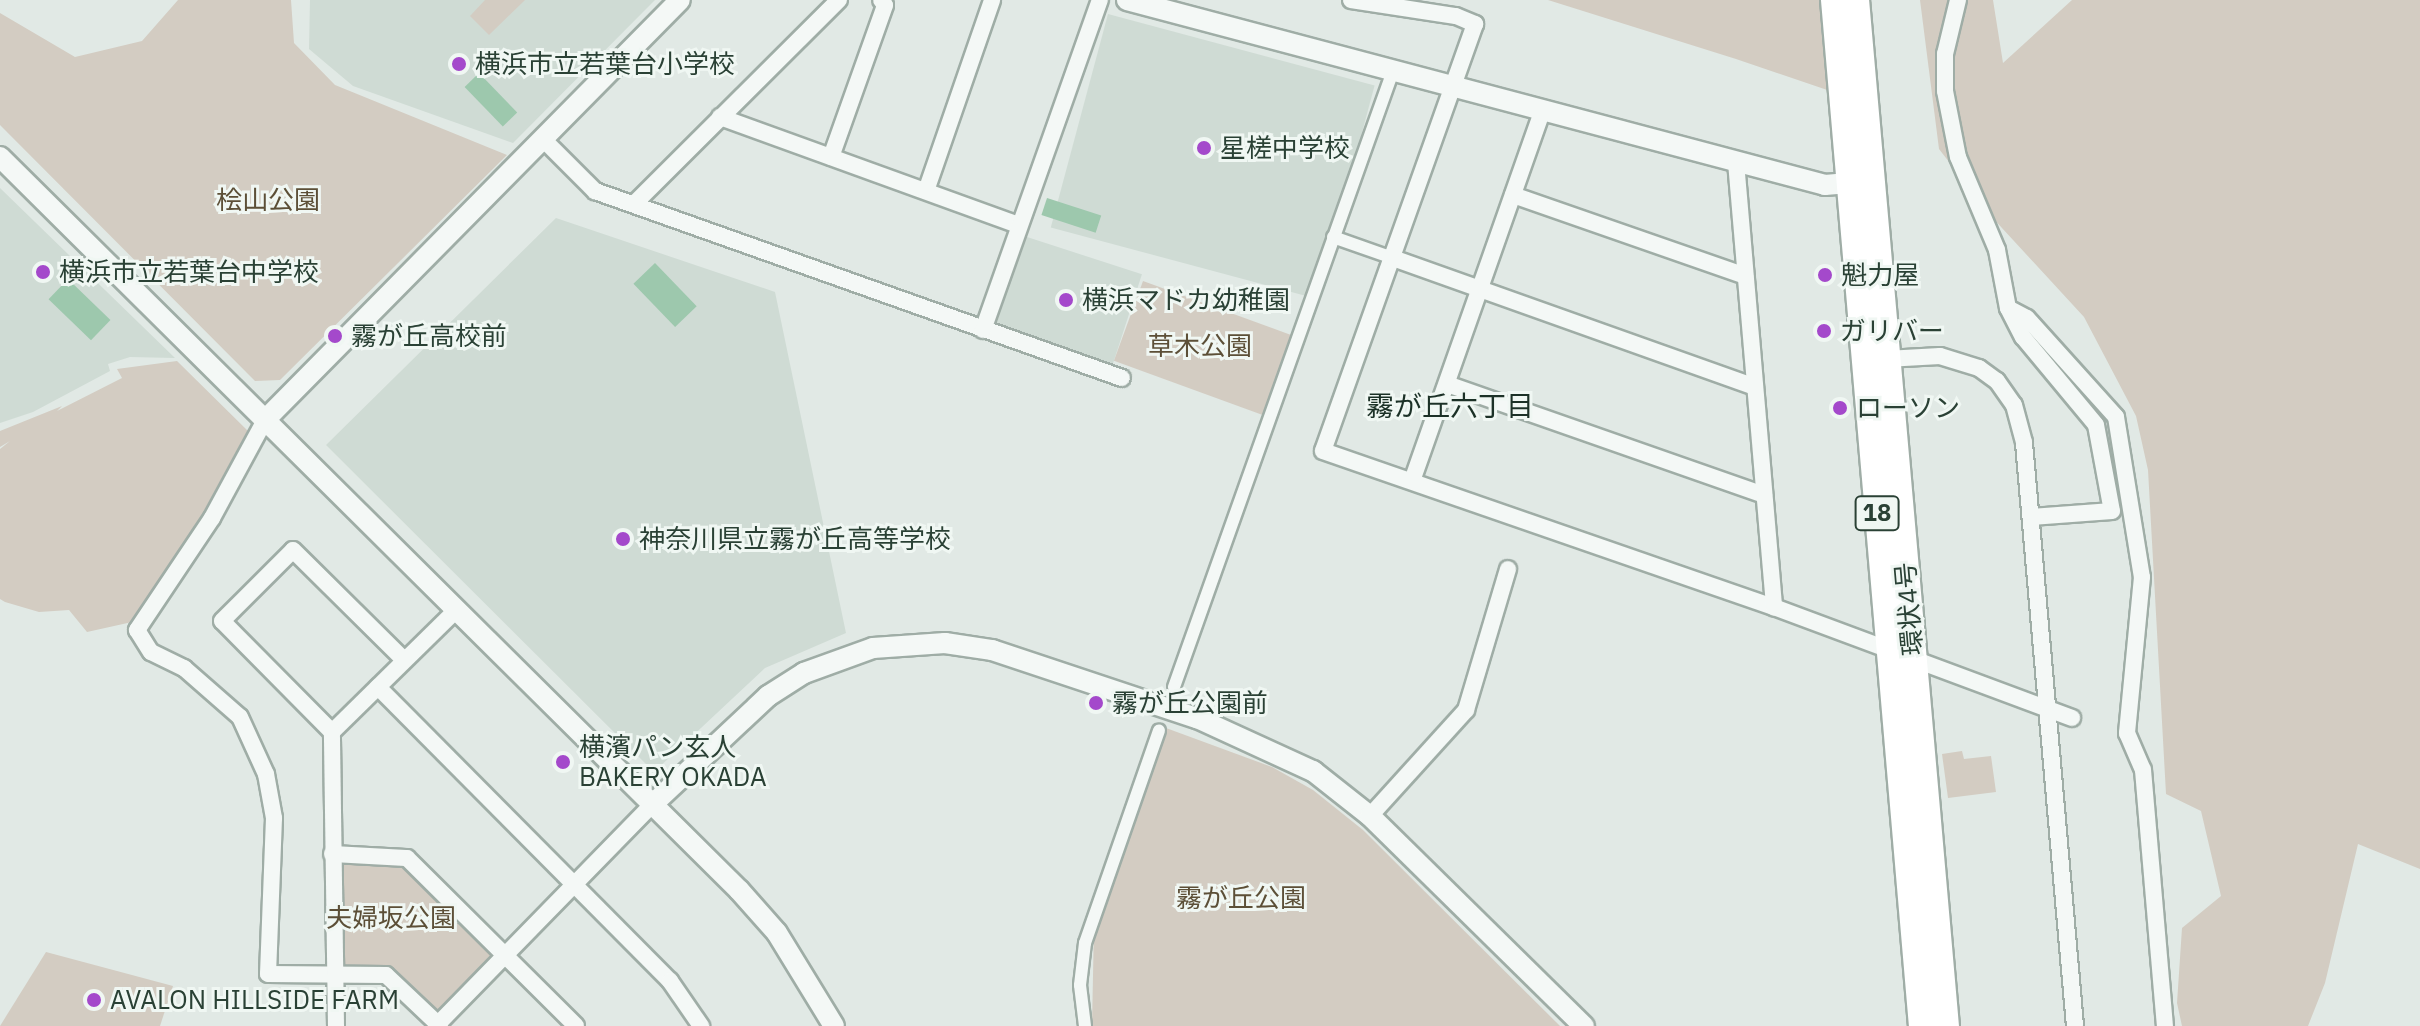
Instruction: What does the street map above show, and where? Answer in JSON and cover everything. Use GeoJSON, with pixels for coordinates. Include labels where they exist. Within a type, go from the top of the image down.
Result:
{"type":"FeatureCollection","features":[{"type":"Feature","properties":{"kind":"main road","name":"環状4号"},"geometry":{"type":"LineString","coordinates":[[1834,0],[1886,359],[1922,1026]]}},
{"type":"Feature","properties":{"kind":"main road","name":"環状4号"},"geometry":{"type":"LineString","coordinates":[[1856,0],[1859,182],[1902,655],[1946,1026]]}},
{"type":"Feature","properties":{"kind":"street"},"geometry":{"type":"LineString","coordinates":[[680,0],[265,420],[212,518],[137,630],[151,652],[184,668],[240,717],[266,774],[274,818],[268,974],[332,971],[386,975],[439,1025],[653,804],[768,696],[804,673],[873,648],[945,643],[1036,663],[1197,718],[1313,771],[1370,816],[1584,1026]]}},
{"type":"Feature","properties":{"kind":"street"},"geometry":{"type":"LineString","coordinates":[[635,203],[839,0]]}},
{"type":"Feature","properties":{"kind":"street"},"geometry":{"type":"LineString","coordinates":[[831,157],[885,5],[881,0]]}},
{"type":"Feature","properties":{"kind":"street"},"geometry":{"type":"LineString","coordinates":[[926,191],[992,0]]}},
{"type":"Feature","properties":{"kind":"street"},"geometry":{"type":"LineString","coordinates":[[983,330],[1100,0]]}},
{"type":"Feature","properties":{"kind":"street"},"geometry":{"type":"LineString","coordinates":[[1127,0],[1825,185],[1859,182]]}},
{"type":"Feature","properties":{"kind":"street"},"geometry":{"type":"LineString","coordinates":[[1351,0],[1456,8],[1475,24],[1323,451],[1774,607],[2072,718]]}},
{"type":"Feature","properties":{"kind":"street"},"geometry":{"type":"LineString","coordinates":[[1958,0],[1945,54],[1945,91],[1958,157],[1997,250],[2008,308],[2023,337],[2096,425],[2112,511],[2031,517]]}},
{"type":"Feature","properties":{"kind":"street"},"geometry":{"type":"LineString","coordinates":[[1174,687],[1393,71]]}},
{"type":"Feature","properties":{"kind":"street"},"geometry":{"type":"LineString","coordinates":[[1412,481],[1543,110]]}},
{"type":"Feature","properties":{"kind":"street"},"geometry":{"type":"LineString","coordinates":[[720,117],[1018,225]]}},
{"type":"Feature","properties":{"kind":"street"},"geometry":{"type":"LineString","coordinates":[[543,139],[595,191],[1122,378]]}},
{"type":"Feature","properties":{"kind":"street"},"geometry":{"type":"LineString","coordinates":[[0,157],[653,804],[777,933],[834,1026]]}},
{"type":"Feature","properties":{"kind":"street"},"geometry":{"type":"LineString","coordinates":[[1736,162],[1774,607]]}},
{"type":"Feature","properties":{"kind":"street"},"geometry":{"type":"LineString","coordinates":[[1513,195],[1745,276]]}},
{"type":"Feature","properties":{"kind":"street"},"geometry":{"type":"LineString","coordinates":[[1333,237],[1753,386]]}},
{"type":"Feature","properties":{"kind":"street"},"geometry":{"type":"LineString","coordinates":[[2008,308],[2027,318],[2116,417],[2142,577],[2121,732],[2143,770],[2165,1026]]}},
{"type":"Feature","properties":{"kind":"street"},"geometry":{"type":"LineString","coordinates":[[1886,359],[1940,356],[1979,368],[1997,381],[2014,405],[2024,443],[2075,1026]]}},
{"type":"Feature","properties":{"kind":"street"},"geometry":{"type":"LineString","coordinates":[[1447,384],[1764,495]]}},
{"type":"Feature","properties":{"kind":"street"},"geometry":{"type":"LineString","coordinates":[[336,1026],[332,971],[332,732],[222,621],[293,550],[404,660]]}},
{"type":"Feature","properties":{"kind":"street"},"geometry":{"type":"LineString","coordinates":[[1370,816],[1466,710],[1508,569]]}},
{"type":"Feature","properties":{"kind":"street"},"geometry":{"type":"LineString","coordinates":[[332,732],[456,610]]}},
{"type":"Feature","properties":{"kind":"street"},"geometry":{"type":"LineString","coordinates":[[378,687],[670,981],[701,1026]]}},
{"type":"Feature","properties":{"kind":"street"},"geometry":{"type":"LineString","coordinates":[[1085,1026],[1080,985],[1085,943],[1159,730]]}},
{"type":"Feature","properties":{"kind":"street"},"geometry":{"type":"LineString","coordinates":[[332,854],[407,858],[508,953],[576,1026]]}},
{"type":"Feature","properties":{"kind":"shaded area","name":"横浜市立若葉台小学校"},"geometry":{"type":"Polygon","coordinates":[[[310,0],[655,0],[513,143],[353,86],[309,49],[310,0]]]}},
{"type":"Feature","properties":{"kind":"shaded area","name":"星槎中学校"},"geometry":{"type":"Polygon","coordinates":[[[1108,14],[1375,85],[1317,299],[1051,227],[1108,14]]]}},
{"type":"Feature","properties":{"kind":"shaded area"},"geometry":{"type":"Polygon","coordinates":[[[479,73],[517,113],[503,126],[465,87],[479,73]]]}},
{"type":"Feature","properties":{"kind":"shaded area","name":"横浜市立若葉台中学校"},"geometry":{"type":"Polygon","coordinates":[[[0,188],[175,358],[130,357],[108,364],[110,371],[33,412],[0,423],[0,188]]]}},
{"type":"Feature","properties":{"kind":"shaded area"},"geometry":{"type":"Polygon","coordinates":[[[1047,198],[1101,216],[1096,233],[1041,215],[1047,198]]]}},
{"type":"Feature","properties":{"kind":"shaded area","name":"神奈川県立霧が丘高等学校"},"geometry":{"type":"Polygon","coordinates":[[[556,218],[775,292],[846,633],[765,668],[654,772],[326,445],[556,218]]]}},
{"type":"Feature","properties":{"kind":"shaded area","name":"横浜マドカ幼稚園"},"geometry":{"type":"Polygon","coordinates":[[[1024,236],[1142,274],[1113,365],[995,326],[1024,236]]]}},
{"type":"Feature","properties":{"kind":"shaded area"},"geometry":{"type":"Polygon","coordinates":[[[655,263],[697,306],[675,327],[633,284],[655,263]]]}},
{"type":"Feature","properties":{"kind":"shaded area"},"geometry":{"type":"Polygon","coordinates":[[[68,279],[110,320],[91,340],[49,299],[68,279]]]}},
{"type":"Feature","properties":{"kind":"green space","name":"桧山公園"},"geometry":{"type":"Polygon","coordinates":[[[178,0],[291,0],[294,43],[335,85],[507,155],[280,380],[255,381],[0,125],[0,13],[75,57],[142,41],[178,0]]]}},
{"type":"Feature","properties":{"kind":"green space"},"geometry":{"type":"Polygon","coordinates":[[[485,0],[525,0],[489,35],[470,16],[485,0]]]}},
{"type":"Feature","properties":{"kind":"green space"},"geometry":{"type":"Polygon","coordinates":[[[1548,0],[1821,0],[1839,94],[1736,59],[1548,0]]]}},
{"type":"Feature","properties":{"kind":"green space"},"geometry":{"type":"Polygon","coordinates":[[[1920,0],[1993,0],[2003,63],[2072,0],[2420,0],[2420,869],[2358,844],[2325,983],[2308,1026],[2182,1026],[2177,1003],[2182,928],[2221,896],[2201,811],[2166,794],[2148,470],[2136,416],[2084,317],[1990,215],[1939,149],[1920,0]]]}},
{"type":"Feature","properties":{"kind":"green space","name":"草木公園"},"geometry":{"type":"Polygon","coordinates":[[[1143,281],[1292,335],[1263,415],[1114,361],[1143,281]]]}},
{"type":"Feature","properties":{"kind":"green space"},"geometry":{"type":"Polygon","coordinates":[[[177,361],[249,432],[182,551],[132,622],[87,632],[69,610],[39,612],[0,599],[0,449],[10,441],[0,447],[0,431],[62,406],[57,411],[122,378],[117,369],[177,361]]]}},
{"type":"Feature","properties":{"kind":"green space","name":"霧が丘公園"},"geometry":{"type":"Polygon","coordinates":[[[1166,728],[1272,767],[1313,790],[1363,830],[1560,1026],[1092,1026],[1094,925],[1166,728]]]}},
{"type":"Feature","properties":{"kind":"green space"},"geometry":{"type":"Polygon","coordinates":[[[1962,751],[1964,759],[1991,756],[1996,792],[1948,798],[1942,754],[1962,751]]]}},
{"type":"Feature","properties":{"kind":"green space","name":"夫婦坂公園"},"geometry":{"type":"Polygon","coordinates":[[[341,863],[405,865],[499,954],[440,1015],[389,968],[344,965],[341,863]]]}},
{"type":"Feature","properties":{"kind":"green space","name":"AVALON HILLSIDE FARM"},"geometry":{"type":"Polygon","coordinates":[[[46,952],[173,986],[160,1026],[0,1026],[46,952]]]}},
{"type":"Feature","properties":{"kind":"place","name":"横浜市立若葉台小学校"},"geometry":{"type":"Point","coordinates":[459,64]}},
{"type":"Feature","properties":{"kind":"place","name":"星槎中学校"},"geometry":{"type":"Point","coordinates":[1204,148]}},
{"type":"Feature","properties":{"kind":"place","name":"横浜市立若葉台中学校"},"geometry":{"type":"Point","coordinates":[43,272]}},
{"type":"Feature","properties":{"kind":"place","name":"魁力屋"},"geometry":{"type":"Point","coordinates":[1825,275]}},
{"type":"Feature","properties":{"kind":"place","name":"横浜マドカ幼稚園"},"geometry":{"type":"Point","coordinates":[1066,300]}},
{"type":"Feature","properties":{"kind":"place","name":"ガリバー"},"geometry":{"type":"Point","coordinates":[1824,331]}},
{"type":"Feature","properties":{"kind":"place","name":"霧が丘高校前"},"geometry":{"type":"Point","coordinates":[335,336]}},
{"type":"Feature","properties":{"kind":"place","name":"ローソン"},"geometry":{"type":"Point","coordinates":[1840,408]}},
{"type":"Feature","properties":{"kind":"place","name":"神奈川県立霧が丘高等学校"},"geometry":{"type":"Point","coordinates":[623,539]}},
{"type":"Feature","properties":{"kind":"place","name":"霧が丘公園前"},"geometry":{"type":"Point","coordinates":[1096,703]}},
{"type":"Feature","properties":{"kind":"place","name":"横濱パン玄人 BAKERY OKADA"},"geometry":{"type":"Point","coordinates":[563,762]}},
{"type":"Feature","properties":{"kind":"place","name":"AVALON HILLSIDE FARM"},"geometry":{"type":"Point","coordinates":[94,1000]}},
{"type":"Feature","properties":{"kind":"district","name":"霧が丘六丁目"},"geometry":{"type":"Point","coordinates":[1450,406]}}]}
